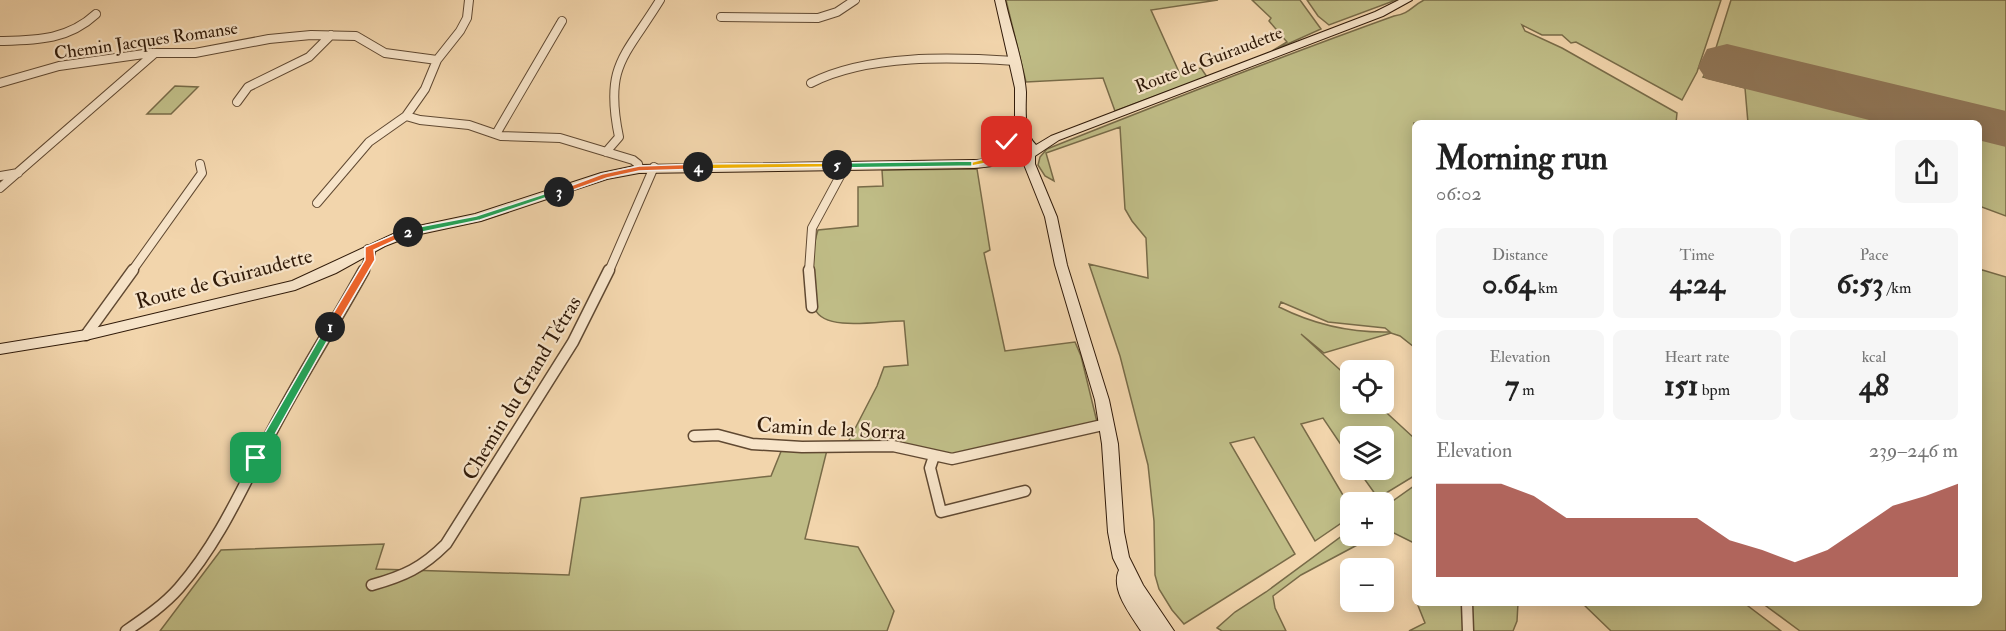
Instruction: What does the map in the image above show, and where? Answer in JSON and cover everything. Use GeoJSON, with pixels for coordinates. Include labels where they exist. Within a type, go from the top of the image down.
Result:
{"type":"FeatureCollection","features":[{"type":"Feature","properties":{"kind":"street"},"geometry":{"type":"LineString","coordinates":[[406,116],[425,88],[437,60],[460,31],[466,18],[469,0]]}},
{"type":"Feature","properties":{"kind":"street"},"geometry":{"type":"LineString","coordinates":[[606,152],[619,137],[613,115],[612,88],[615,69],[624,52],[642,31],[660,0]]}},
{"type":"Feature","properties":{"kind":"street"},"geometry":{"type":"LineString","coordinates":[[721,17],[819,18],[837,12],[855,0]]}},
{"type":"Feature","properties":{"kind":"street"},"geometry":{"type":"LineString","coordinates":[[1000,0],[1020,88],[1021,124],[1029,164],[1051,217],[1062,265],[1107,424],[1113,468],[1116,532],[1128,595],[1150,631]]}},
{"type":"Feature","properties":{"kind":"street","name":"Route de Guiraudette"},"geometry":{"type":"LineString","coordinates":[[0,349],[86,335],[295,285],[408,232],[477,218],[605,176],[639,169],[996,163],[1025,147],[1055,138],[1379,14],[1407,0]]}},
{"type":"Feature","properties":{"kind":"street"},"geometry":{"type":"LineString","coordinates":[[0,41],[62,38],[75,32],[96,14]]}},
{"type":"Feature","properties":{"kind":"street"},"geometry":{"type":"LineString","coordinates":[[496,134],[562,21]]}},
{"type":"Feature","properties":{"kind":"street"},"geometry":{"type":"LineString","coordinates":[[237,102],[249,87],[309,57],[331,35]]}},
{"type":"Feature","properties":{"kind":"street","name":"Chemin Jacques Romanse"},"geometry":{"type":"LineString","coordinates":[[0,83],[59,66],[155,53],[195,53],[269,39],[331,35],[356,36],[379,51],[437,60]]}},
{"type":"Feature","properties":{"kind":"street"},"geometry":{"type":"LineString","coordinates":[[0,188],[155,53]]}},
{"type":"Feature","properties":{"kind":"street"},"geometry":{"type":"LineString","coordinates":[[811,83],[843,69],[917,61],[951,58],[1015,61]]}},
{"type":"Feature","properties":{"kind":"street"},"geometry":{"type":"LineString","coordinates":[[316,203],[356,155],[394,122],[406,116],[420,120],[469,124],[496,134],[560,138],[633,160],[638,164],[639,169]]}},
{"type":"Feature","properties":{"kind":"street"},"geometry":{"type":"LineString","coordinates":[[1025,147],[1003,145],[1010,157],[1034,174]]}},
{"type":"Feature","properties":{"kind":"street"},"geometry":{"type":"LineString","coordinates":[[86,335],[202,173],[200,164]]}},
{"type":"Feature","properties":{"kind":"street"},"geometry":{"type":"LineString","coordinates":[[812,307],[809,266],[812,228],[846,165]]}},
{"type":"Feature","properties":{"kind":"street","name":"Chemin du Grand Tétras"},"geometry":{"type":"LineString","coordinates":[[372,585],[404,576],[434,556],[459,524],[507,451],[573,342],[600,291],[654,167]]}},
{"type":"Feature","properties":{"kind":"street"},"geometry":{"type":"LineString","coordinates":[[0,176],[18,173]]}},
{"type":"Feature","properties":{"kind":"street"},"geometry":{"type":"LineString","coordinates":[[126,631],[169,601],[206,552],[284,408],[370,260],[371,253],[368,249]]}},
{"type":"Feature","properties":{"kind":"street","name":"Camin de la Sorra"},"geometry":{"type":"LineString","coordinates":[[694,436],[718,435],[752,444],[802,447],[888,446],[952,459],[1107,424]]}},
{"type":"Feature","properties":{"kind":"street"},"geometry":{"type":"LineString","coordinates":[[934,456],[930,468],[941,512],[1026,491]]}},
{"type":"Feature","properties":{"kind":"street"},"geometry":{"type":"LineString","coordinates":[[1124,566],[1165,631]]}},
{"type":"Feature","properties":{"kind":"street"},"geometry":{"type":"LineString","coordinates":[[1467,606],[1468,631]]}},
{"type":"Feature","properties":{"kind":"shaded area"},"geometry":{"type":"Polygon","coordinates":[[[1006,0],[1218,0],[1151,10],[1179,72],[1201,68],[1207,77],[1115,111],[1103,78],[1026,82],[1006,0]]]}},
{"type":"Feature","properties":{"kind":"shaded area"},"geometry":{"type":"Polygon","coordinates":[[[1252,0],[1300,0],[1321,29],[1272,51],[1287,42],[1269,21],[1271,18],[1252,0]]]}},
{"type":"Feature","properties":{"kind":"shaded area"},"geometry":{"type":"Polygon","coordinates":[[[1307,0],[1396,0],[1329,25],[1318,16],[1307,0]]]}},
{"type":"Feature","properties":{"kind":"shaded area"},"geometry":{"type":"Polygon","coordinates":[[[1424,0],[1721,0],[1697,72],[1682,100],[1576,42],[1571,43],[1562,35],[1542,35],[1522,25],[1525,31],[1562,48],[1677,113],[1676,120],[1412,120],[1412,345],[1400,336],[1391,333],[1324,353],[1301,334],[1340,370],[1340,414],[1388,414],[1412,436],[1412,477],[1388,492],[1374,492],[1365,480],[1394,480],[1394,426],[1340,426],[1340,443],[1323,418],[1301,424],[1341,492],[1340,524],[1315,541],[1254,437],[1230,443],[1295,554],[1184,624],[1159,589],[1155,575],[1154,521],[1148,465],[1120,356],[1089,264],[1148,278],[1146,238],[1125,209],[1120,127],[1046,153],[1054,181],[1045,176],[1038,165],[1040,157],[1047,149],[1176,98],[1403,14],[1424,0]],[[1281,302],[1279,307],[1306,319],[1333,327],[1390,332],[1385,328],[1328,322],[1281,302]]]}},
{"type":"Feature","properties":{"kind":"shaded area"},"geometry":{"type":"Polygon","coordinates":[[[1731,0],[2006,0],[2006,216],[1982,207],[1982,120],[1748,120],[1745,88],[1703,77],[1710,67],[1731,0]]]}},
{"type":"Feature","properties":{"kind":"shaded area"},"geometry":{"type":"Polygon","coordinates":[[[175,86],[198,87],[171,114],[147,114],[175,86]]]}},
{"type":"Feature","properties":{"kind":"shaded area"},"geometry":{"type":"Polygon","coordinates":[[[977,169],[990,250],[984,253],[1005,351],[1075,342],[1081,356],[1097,422],[952,457],[846,446],[877,386],[884,367],[908,365],[904,321],[856,324],[830,321],[821,316],[814,307],[813,279],[814,251],[818,230],[858,226],[858,187],[883,186],[882,170],[977,169]]]}},
{"type":"Feature","properties":{"kind":"shaded area"},"geometry":{"type":"Polygon","coordinates":[[[1982,270],[2006,277],[2006,631],[1800,631],[1766,606],[1982,606],[1982,270]]]}},
{"type":"Feature","properties":{"kind":"shaded area"},"geometry":{"type":"Polygon","coordinates":[[[782,449],[827,450],[805,539],[858,547],[894,611],[887,631],[160,631],[221,550],[384,544],[376,569],[569,575],[581,498],[771,476],[782,449]]]}},
{"type":"Feature","properties":{"kind":"shaded area"},"geometry":{"type":"Polygon","coordinates":[[[1412,487],[1412,542],[1394,533],[1394,500],[1412,487]]]}},
{"type":"Feature","properties":{"kind":"shaded area"},"geometry":{"type":"Polygon","coordinates":[[[1340,537],[1340,546],[1355,546],[1301,575],[1273,596],[1275,608],[1286,631],[1222,631],[1217,628],[1235,612],[1340,537]]]}},
{"type":"Feature","properties":{"kind":"shaded area"},"geometry":{"type":"Polygon","coordinates":[[[1418,606],[1518,606],[1517,621],[1513,631],[1409,631],[1425,623],[1418,606]]]}},
{"type":"Feature","properties":{"kind":"shaded area"},"geometry":{"type":"Polygon","coordinates":[[[1585,606],[1748,606],[1781,631],[1611,631],[1585,606]]]}},
{"type":"Feature","properties":{"kind":"runway"},"geometry":{"type":"LineString","coordinates":[[1941,120],[1726,67],[1727,61],[1969,120]]}},
{"type":"Feature","properties":{"kind":"runway"},"geometry":{"type":"LineString","coordinates":[[1982,123],[2006,129]]}},
{"type":"Feature","properties":{"kind":"route"},"geometry":{"type":"LineString","coordinates":[[256,458],[370,260],[371,253],[368,249],[389,239],[408,232],[507,210],[605,176],[639,169],[983,164],[1003,153],[1001,149],[1007,142]]}}]}
